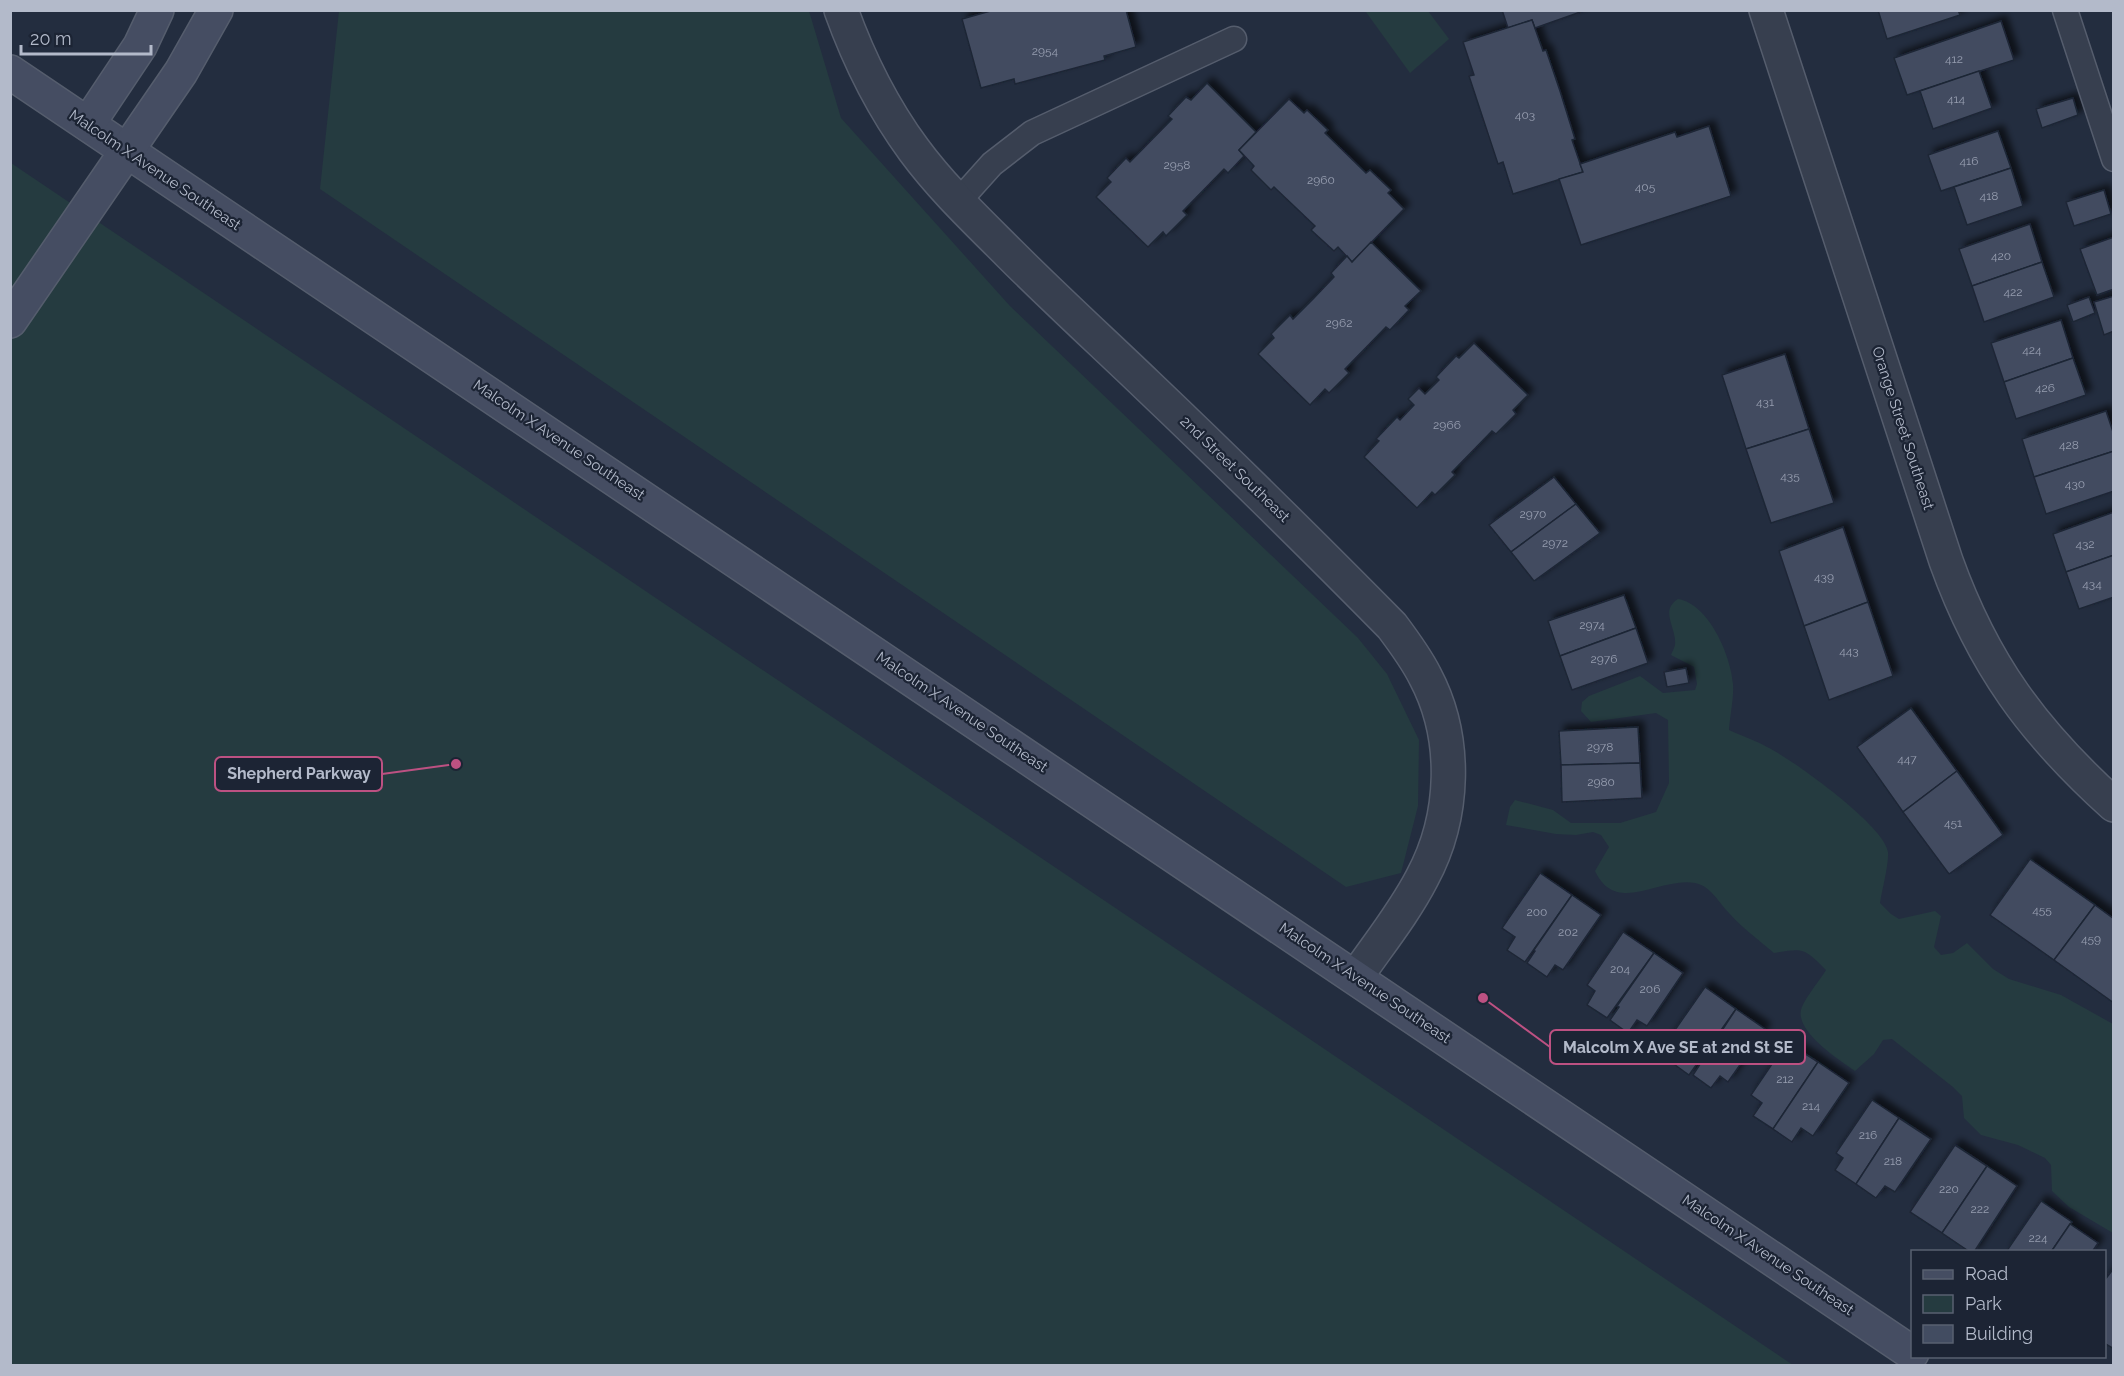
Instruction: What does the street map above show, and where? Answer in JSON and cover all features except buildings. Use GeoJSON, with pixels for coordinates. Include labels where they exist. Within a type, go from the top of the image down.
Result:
{"type":"FeatureCollection","features":[{"type":"Feature","properties":{"kind":"main road"},"geometry":{"type":"LineString","coordinates":[[88,124],[140,46],[157,10]]}},
{"type":"Feature","properties":{"kind":"main road"},"geometry":{"type":"LineString","coordinates":[[10,321],[181,72],[216,10]]}},
{"type":"Feature","properties":{"kind":"main road","name":"Malcolm X Avenue Southeast"},"geometry":{"type":"LineString","coordinates":[[10,72],[1911,1352]]}},
{"type":"Feature","properties":{"kind":"street","name":"2nd Street Southeast"},"geometry":{"type":"LineString","coordinates":[[841,10],[861,60],[888,111],[914,149],[957,203],[1252,485],[1368,601],[1392,626],[1426,677],[1437,704],[1448,764],[1448,794],[1444,824],[1422,879],[1356,977]]}},
{"type":"Feature","properties":{"kind":"street","name":"Orange Street Southeast"},"geometry":{"type":"LineString","coordinates":[[1766,10],[1946,561],[1965,611],[1998,674],[2019,702],[2058,751],[2114,805]]}},
{"type":"Feature","properties":{"kind":"lane"},"geometry":{"type":"LineString","coordinates":[[2065,10],[2114,159]]}},
{"type":"Feature","properties":{"kind":"lane"},"geometry":{"type":"LineString","coordinates":[[957,203],[992,164],[1032,133],[1234,39]]}},
{"type":"Feature","properties":{"kind":"green space"},"geometry":{"type":"Polygon","coordinates":[[[1369,10],[1428,11],[1449,39],[1410,73],[1366,12],[1369,10]]]}},
{"type":"Feature","properties":{"kind":"green space"},"geometry":{"type":"Polygon","coordinates":[[[339,11],[809,11],[841,118],[1010,306],[1358,638],[1387,674],[1419,740],[1418,806],[1401,873],[1346,887],[320,189],[339,11]]]}},
{"type":"Feature","properties":{"kind":"green space"},"geometry":{"type":"Polygon","coordinates":[[[11,163],[1793,1365],[11,1365],[11,163]]]}},
{"type":"Feature","properties":{"kind":"green space"},"geometry":{"type":"Polygon","coordinates":[[[1678,599],[1699,610],[1723,646],[1733,684],[1729,730],[1779,754],[1836,794],[1871,826],[1883,841],[1888,857],[1880,903],[1891,914],[1899,919],[1935,911],[1941,916],[1934,947],[1941,955],[1953,953],[1967,943],[1993,969],[2009,979],[2061,995],[2113,1024],[2113,1233],[2069,1207],[2052,1191],[2051,1165],[2045,1158],[2018,1145],[1981,1135],[1964,1118],[1962,1096],[1892,1039],[1883,1040],[1874,1054],[1855,1071],[1820,1045],[1805,1027],[1801,1018],[1803,1006],[1826,970],[1813,957],[1798,950],[1774,953],[1739,924],[1710,891],[1695,883],[1667,885],[1639,892],[1614,891],[1604,884],[1595,871],[1609,847],[1601,835],[1593,832],[1576,835],[1556,834],[1506,825],[1510,807],[1515,800],[1553,810],[1571,823],[1620,823],[1656,812],[1669,783],[1668,720],[1656,713],[1591,722],[1581,711],[1582,702],[1589,696],[1640,676],[1663,693],[1695,690],[1697,684],[1694,667],[1671,655],[1675,639],[1669,614],[1672,604],[1678,599]]]}},
{"type":"Feature","properties":{"kind":"place","name":"Shepherd Parkway"},"geometry":{"type":"Point","coordinates":[456,764]}},
{"type":"Feature","properties":{"kind":"place","name":"Malcolm X Ave SE at 2nd St SE"},"geometry":{"type":"Point","coordinates":[1483,998]}}]}
